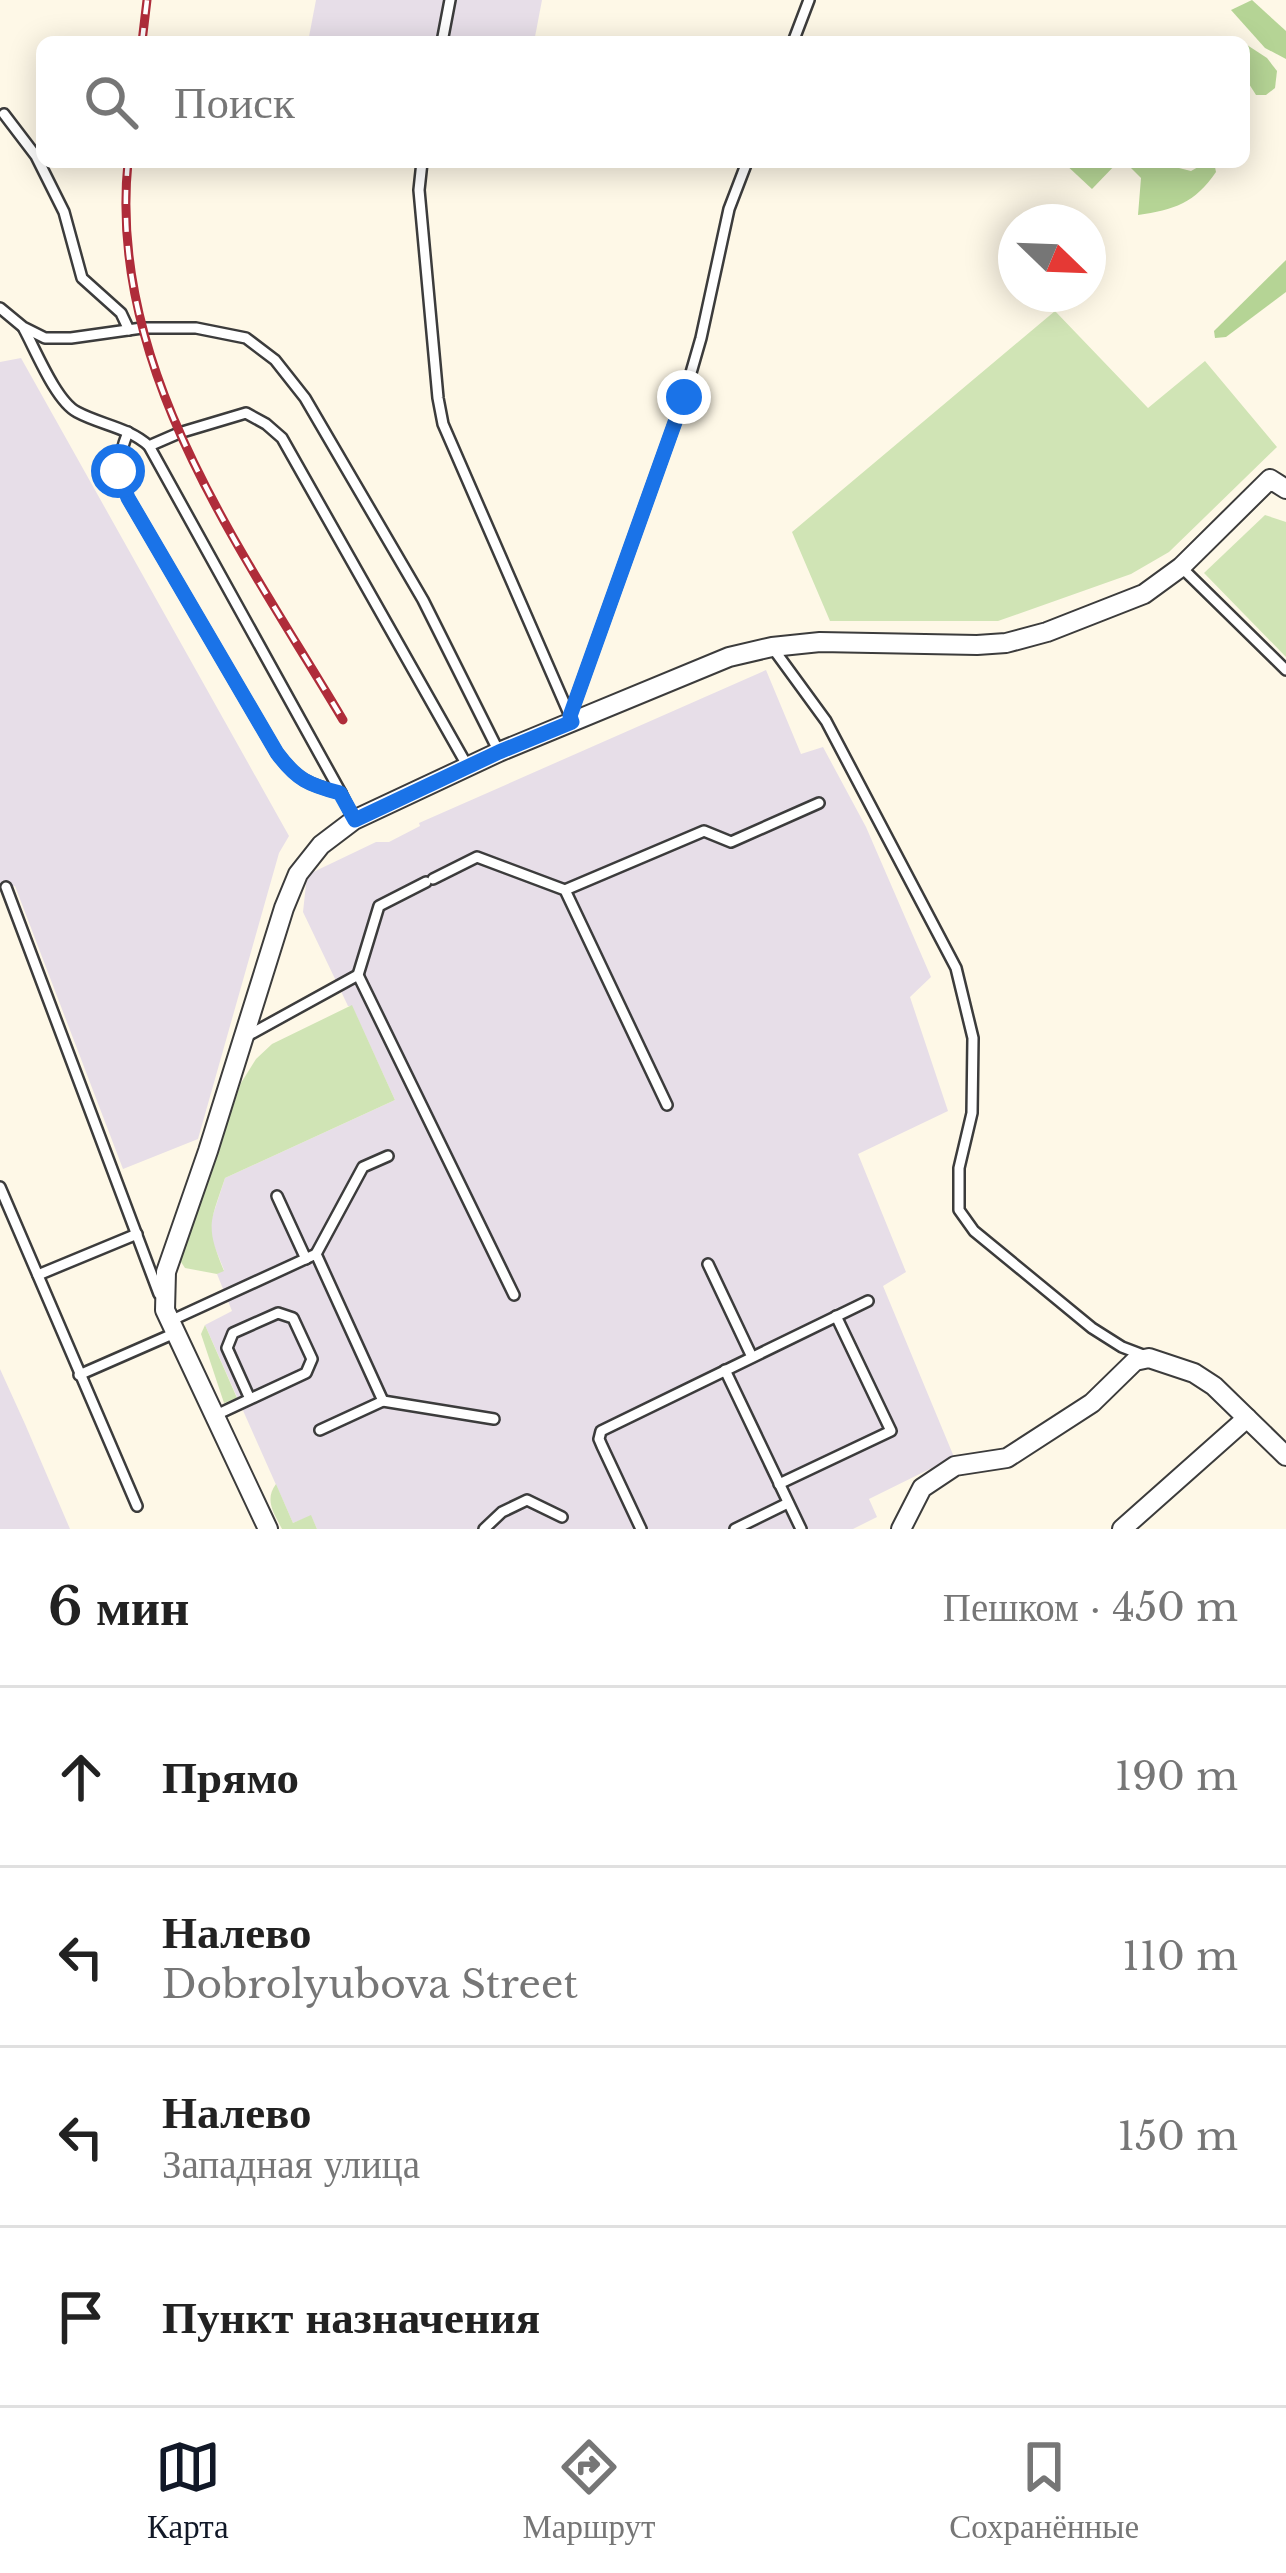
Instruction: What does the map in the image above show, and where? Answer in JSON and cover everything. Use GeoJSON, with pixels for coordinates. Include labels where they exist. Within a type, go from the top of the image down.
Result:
{"type":"FeatureCollection","features":[{"type":"Feature","properties":{"kind":"street"},"geometry":{"type":"LineString","coordinates":[[268,1529],[170,1321],[166,1272],[284,908],[298,874],[321,845],[355,820],[499,752],[729,657],[820,642],[1006,643],[1144,594],[1278,484],[1286,463]]}},
{"type":"Feature","properties":{"kind":"street"},"geometry":{"type":"LineString","coordinates":[[901,1529],[922,1488],[955,1466],[1007,1458],[1092,1403],[1135,1361],[1149,1358],[1194,1373],[1214,1386],[1286,1456]]}},
{"type":"Feature","properties":{"kind":"street"},"geometry":{"type":"LineString","coordinates":[[1122,1529],[1247,1418]]}},
{"type":"Feature","properties":{"kind":"lane"},"geometry":{"type":"LineString","coordinates":[[443,36],[450,0]]}},
{"type":"Feature","properties":{"kind":"lane"},"geometry":{"type":"LineString","coordinates":[[795,36],[809,0]]}},
{"type":"Feature","properties":{"kind":"lane"},"geometry":{"type":"LineString","coordinates":[[4,114],[36,156]]}},
{"type":"Feature","properties":{"kind":"lane"},"geometry":{"type":"LineString","coordinates":[[42,168],[64,212],[82,278],[121,313],[128,330]]}},
{"type":"Feature","properties":{"kind":"lane"},"geometry":{"type":"LineString","coordinates":[[421,168],[419,190],[442,424],[571,719]]}},
{"type":"Feature","properties":{"kind":"lane"},"geometry":{"type":"LineString","coordinates":[[571,719],[684,397],[729,209],[745,168]]}},
{"type":"Feature","properties":{"kind":"lane"},"geometry":{"type":"LineString","coordinates":[[0,308],[45,338],[196,328],[246,338],[275,360],[305,398],[423,601],[499,752]]}},
{"type":"Feature","properties":{"kind":"lane"},"geometry":{"type":"LineString","coordinates":[[23,327],[65,404],[137,435],[148,446],[355,820]]}},
{"type":"Feature","properties":{"kind":"lane"},"geometry":{"type":"LineString","coordinates":[[148,446],[246,413],[281,438],[468,767]]}},
{"type":"Feature","properties":{"kind":"lane"},"geometry":{"type":"LineString","coordinates":[[128,432],[118,471],[128,498],[277,753],[309,785],[340,793]]}},
{"type":"Feature","properties":{"kind":"lane"},"geometry":{"type":"LineString","coordinates":[[1181,567],[1286,670]]}},
{"type":"Feature","properties":{"kind":"lane"},"geometry":{"type":"LineString","coordinates":[[772,647],[826,721],[956,968],[973,1038],[972,1112],[959,1168],[959,1210],[974,1231],[1092,1328],[1149,1358]]}},
{"type":"Feature","properties":{"kind":"lane"},"geometry":{"type":"LineString","coordinates":[[514,1295],[358,975],[379,906],[477,857],[565,890],[704,831],[731,842],[819,802]]}},
{"type":"Feature","properties":{"kind":"lane"},"geometry":{"type":"LineString","coordinates":[[6,886],[170,1321]]}},
{"type":"Feature","properties":{"kind":"lane"},"geometry":{"type":"LineString","coordinates":[[565,890],[668,1105]]}},
{"type":"Feature","properties":{"kind":"lane"},"geometry":{"type":"LineString","coordinates":[[244,1038],[358,975]]}},
{"type":"Feature","properties":{"kind":"lane"},"geometry":{"type":"LineString","coordinates":[[79,1375],[170,1321],[311,1257],[363,1167],[388,1156]]}},
{"type":"Feature","properties":{"kind":"lane"},"geometry":{"type":"LineString","coordinates":[[0,1187],[137,1506]]}},
{"type":"Feature","properties":{"kind":"lane"},"geometry":{"type":"LineString","coordinates":[[277,1196],[383,1401]]}},
{"type":"Feature","properties":{"kind":"lane"},"geometry":{"type":"LineString","coordinates":[[38,1275],[137,1234]]}},
{"type":"Feature","properties":{"kind":"lane"},"geometry":{"type":"LineString","coordinates":[[708,1264],[752,1357]]}},
{"type":"Feature","properties":{"kind":"lane"},"geometry":{"type":"LineString","coordinates":[[641,1529],[599,1439],[601,1431],[868,1301]]}},
{"type":"Feature","properties":{"kind":"lane"},"geometry":{"type":"LineString","coordinates":[[216,1415],[306,1373],[312,1359],[293,1318],[278,1313],[233,1333],[227,1348],[250,1399]]}},
{"type":"Feature","properties":{"kind":"lane"},"geometry":{"type":"LineString","coordinates":[[779,1484],[891,1431],[836,1316]]}},
{"type":"Feature","properties":{"kind":"lane"},"geometry":{"type":"LineString","coordinates":[[725,1370],[801,1529]]}},
{"type":"Feature","properties":{"kind":"lane"},"geometry":{"type":"LineString","coordinates":[[320,1430],[383,1401],[494,1419]]}},
{"type":"Feature","properties":{"kind":"lane"},"geometry":{"type":"LineString","coordinates":[[484,1529],[502,1512],[527,1500],[562,1517]]}},
{"type":"Feature","properties":{"kind":"lane"},"geometry":{"type":"LineString","coordinates":[[734,1529],[788,1503]]}},
{"type":"Feature","properties":{"kind":"shaded area"},"geometry":{"type":"Polygon","coordinates":[[[316,0],[542,0],[535,36],[309,36],[316,0]]]}},
{"type":"Feature","properties":{"kind":"shaded area"},"geometry":{"type":"Polygon","coordinates":[[[21,358],[289,836],[279,853],[198,1139],[123,1169],[15,886],[0,889],[0,362],[21,358]]]}},
{"type":"Feature","properties":{"kind":"shaded area"},"geometry":{"type":"Polygon","coordinates":[[[766,670],[801,754],[823,747],[866,827],[931,977],[910,997],[948,1111],[858,1154],[906,1272],[883,1286],[954,1457],[869,1499],[877,1517],[853,1529],[317,1529],[311,1516],[293,1523],[205,1325],[232,1311],[217,1274],[224,1270],[210,1224],[225,1178],[395,1100],[303,912],[307,875],[766,670]]]}},
{"type":"Feature","properties":{"kind":"shaded area"},"geometry":{"type":"Polygon","coordinates":[[[0,1369],[25,1424],[70,1529],[0,1529],[0,1369]]]}},
{"type":"Feature","properties":{"kind":"green space"},"geometry":{"type":"Polygon","coordinates":[[[1252,0],[1286,31],[1286,59],[1265,48],[1231,10],[1252,0]]]}},
{"type":"Feature","properties":{"kind":"green space"},"geometry":{"type":"Polygon","coordinates":[[[1250,47],[1277,71],[1275,88],[1256,95],[1250,86],[1250,47]]]}},
{"type":"Feature","properties":{"kind":"green space"},"geometry":{"type":"Polygon","coordinates":[[[1069,168],[1112,168],[1092,189],[1069,168]]]}},
{"type":"Feature","properties":{"kind":"green space"},"geometry":{"type":"Polygon","coordinates":[[[1131,168],[1215,168],[1216,172],[1183,203],[1138,215],[1141,178],[1131,168]]]}},
{"type":"Feature","properties":{"kind":"green space"},"geometry":{"type":"Polygon","coordinates":[[[1286,260],[1286,292],[1226,337],[1215,338],[1214,331],[1286,260]]]}},
{"type":"Feature","properties":{"kind":"green space"},"geometry":{"type":"Polygon","coordinates":[[[1054,312],[1148,408],[1205,361],[1277,447],[1169,552],[1131,574],[998,621],[830,621],[792,532],[1054,312]]]}},
{"type":"Feature","properties":{"kind":"green space"},"geometry":{"type":"Polygon","coordinates":[[[1265,515],[1286,522],[1286,657],[1204,573],[1265,515]]]}},
{"type":"Feature","properties":{"kind":"green space"},"geometry":{"type":"Polygon","coordinates":[[[352,1005],[395,1100],[225,1178],[212,1224],[224,1271],[185,1268],[182,1255],[241,1083],[256,1059],[272,1044],[352,1005]]]}},
{"type":"Feature","properties":{"kind":"green space"},"geometry":{"type":"Polygon","coordinates":[[[205,1325],[237,1398],[224,1403],[201,1334],[205,1325]]]}},
{"type":"Feature","properties":{"kind":"green space"},"geometry":{"type":"Polygon","coordinates":[[[276,1484],[293,1523],[311,1515],[317,1529],[282,1529],[271,1501],[276,1484]]]}},
{"type":"Feature","properties":{"kind":"railway"},"geometry":{"type":"LineString","coordinates":[[143,36],[147,0]]}},
{"type":"Feature","properties":{"kind":"railway"},"geometry":{"type":"LineString","coordinates":[[128,168],[127,238],[139,313],[160,385],[225,524],[343,720]]}},
{"type":"Feature","properties":{"kind":"route"},"geometry":{"type":"LineString","coordinates":[[118,471],[128,498],[277,753],[309,785],[340,793],[355,820],[572,722],[570,716],[684,397]]}}]}
